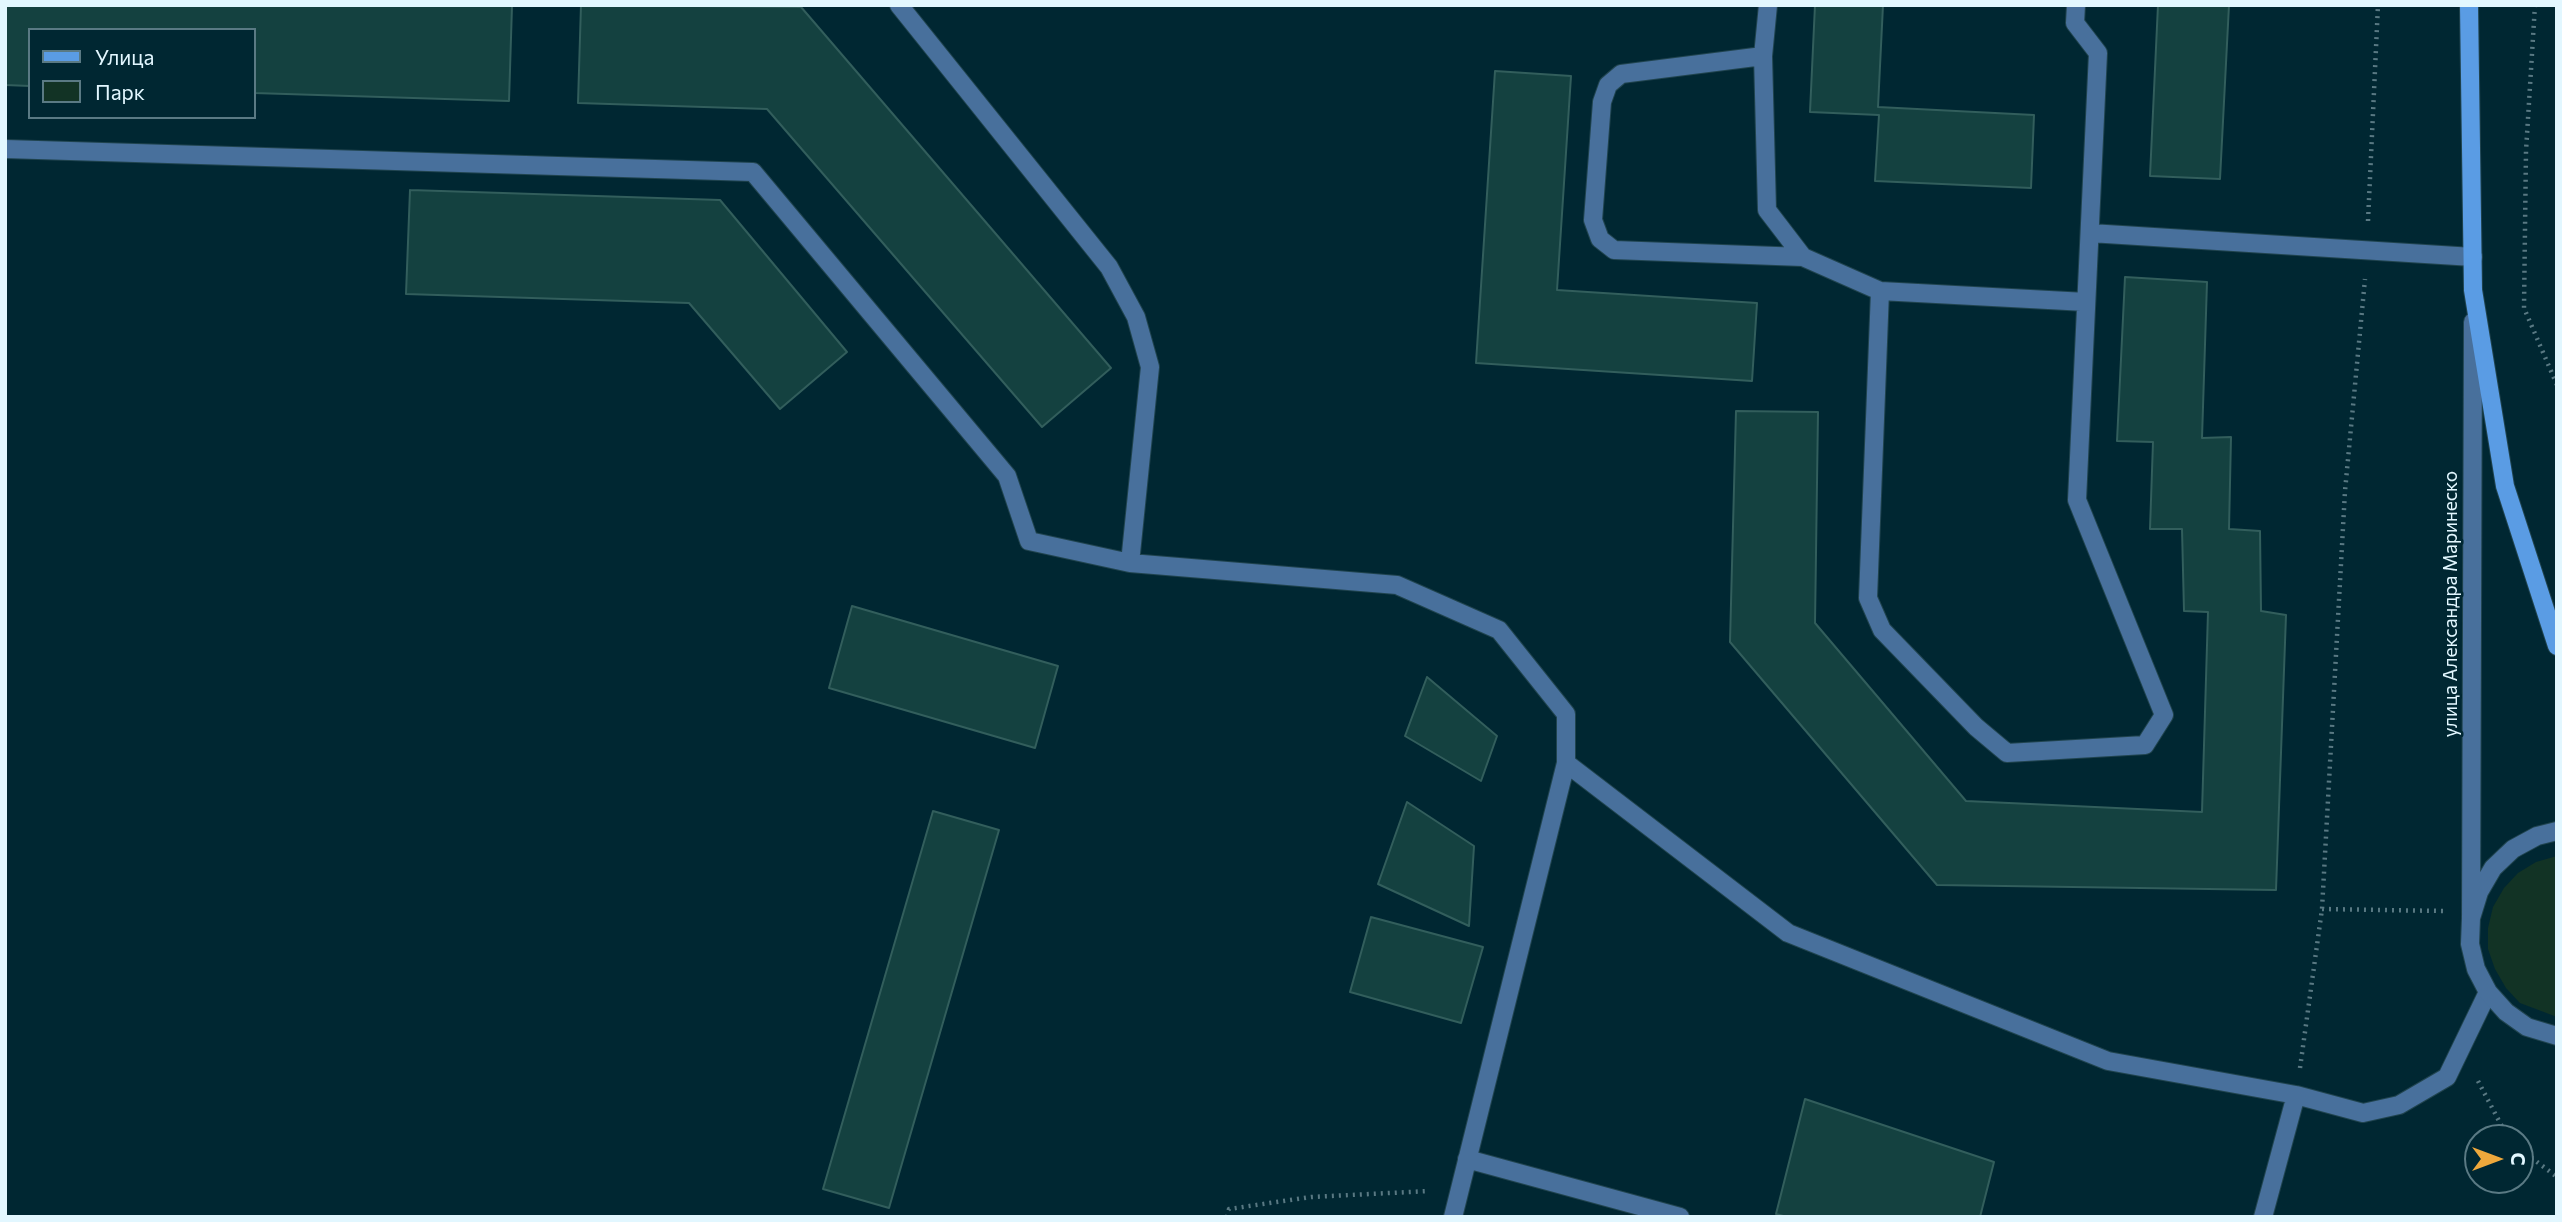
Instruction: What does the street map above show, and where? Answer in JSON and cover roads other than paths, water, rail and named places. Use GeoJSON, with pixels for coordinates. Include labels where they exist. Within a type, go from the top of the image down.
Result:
{"type":"FeatureCollection","features":[{"type":"Feature","properties":{"kind":"main road","name":"улица Александра Маринеско"},"geometry":{"type":"LineString","coordinates":[[2469,5],[2473,290],[2505,486],[2557,646]]}},
{"type":"Feature","properties":{"kind":"street"},"geometry":{"type":"LineString","coordinates":[[899,5],[1109,267],[1136,317],[1150,367],[1130,563]]}},
{"type":"Feature","properties":{"kind":"street"},"geometry":{"type":"LineString","coordinates":[[1768,5],[1763,56],[1767,210],[1803,257]]}},
{"type":"Feature","properties":{"kind":"street"},"geometry":{"type":"LineString","coordinates":[[1881,291],[1868,598],[1882,630],[1976,727],[2007,753],[2145,745],[2164,715],[2077,500],[2098,53],[2075,23],[2076,5]]}},
{"type":"Feature","properties":{"kind":"street"},"geometry":{"type":"LineString","coordinates":[[1763,56],[1621,74],[1608,85],[1602,102],[1593,220],[1600,239],[1614,250],[1803,257],[1881,291],[2087,302]]}},
{"type":"Feature","properties":{"kind":"street"},"geometry":{"type":"LineString","coordinates":[[5,149],[753,172],[1007,476],[1030,541],[1130,563],[1397,585],[1499,630],[1566,714],[1566,763],[1453,1217]]}},
{"type":"Feature","properties":{"kind":"street"},"geometry":{"type":"LineString","coordinates":[[2090,233],[2473,257]]}},
{"type":"Feature","properties":{"kind":"street","name":"улица Александра Маринеско"},"geometry":{"type":"LineString","coordinates":[[2473,290],[2470,944],[2476,970],[2488,992],[2505,1012],[2527,1027],[2557,1036]]}},
{"type":"Feature","properties":{"kind":"street"},"geometry":{"type":"LineString","coordinates":[[1566,763],[1788,933],[2108,1061],[2296,1095],[2363,1114],[2399,1105],[2447,1077],[2488,992]]}},
{"type":"Feature","properties":{"kind":"street","name":"улица Александра Маринеско"},"geometry":{"type":"LineString","coordinates":[[2471,918],[2479,892],[2493,868],[2513,849],[2537,836],[2557,831]]}},
{"type":"Feature","properties":{"kind":"street"},"geometry":{"type":"LineString","coordinates":[[2263,1217],[2296,1095]]}},
{"type":"Feature","properties":{"kind":"street"},"geometry":{"type":"LineString","coordinates":[[1467,1159],[1680,1217]]}}]}
